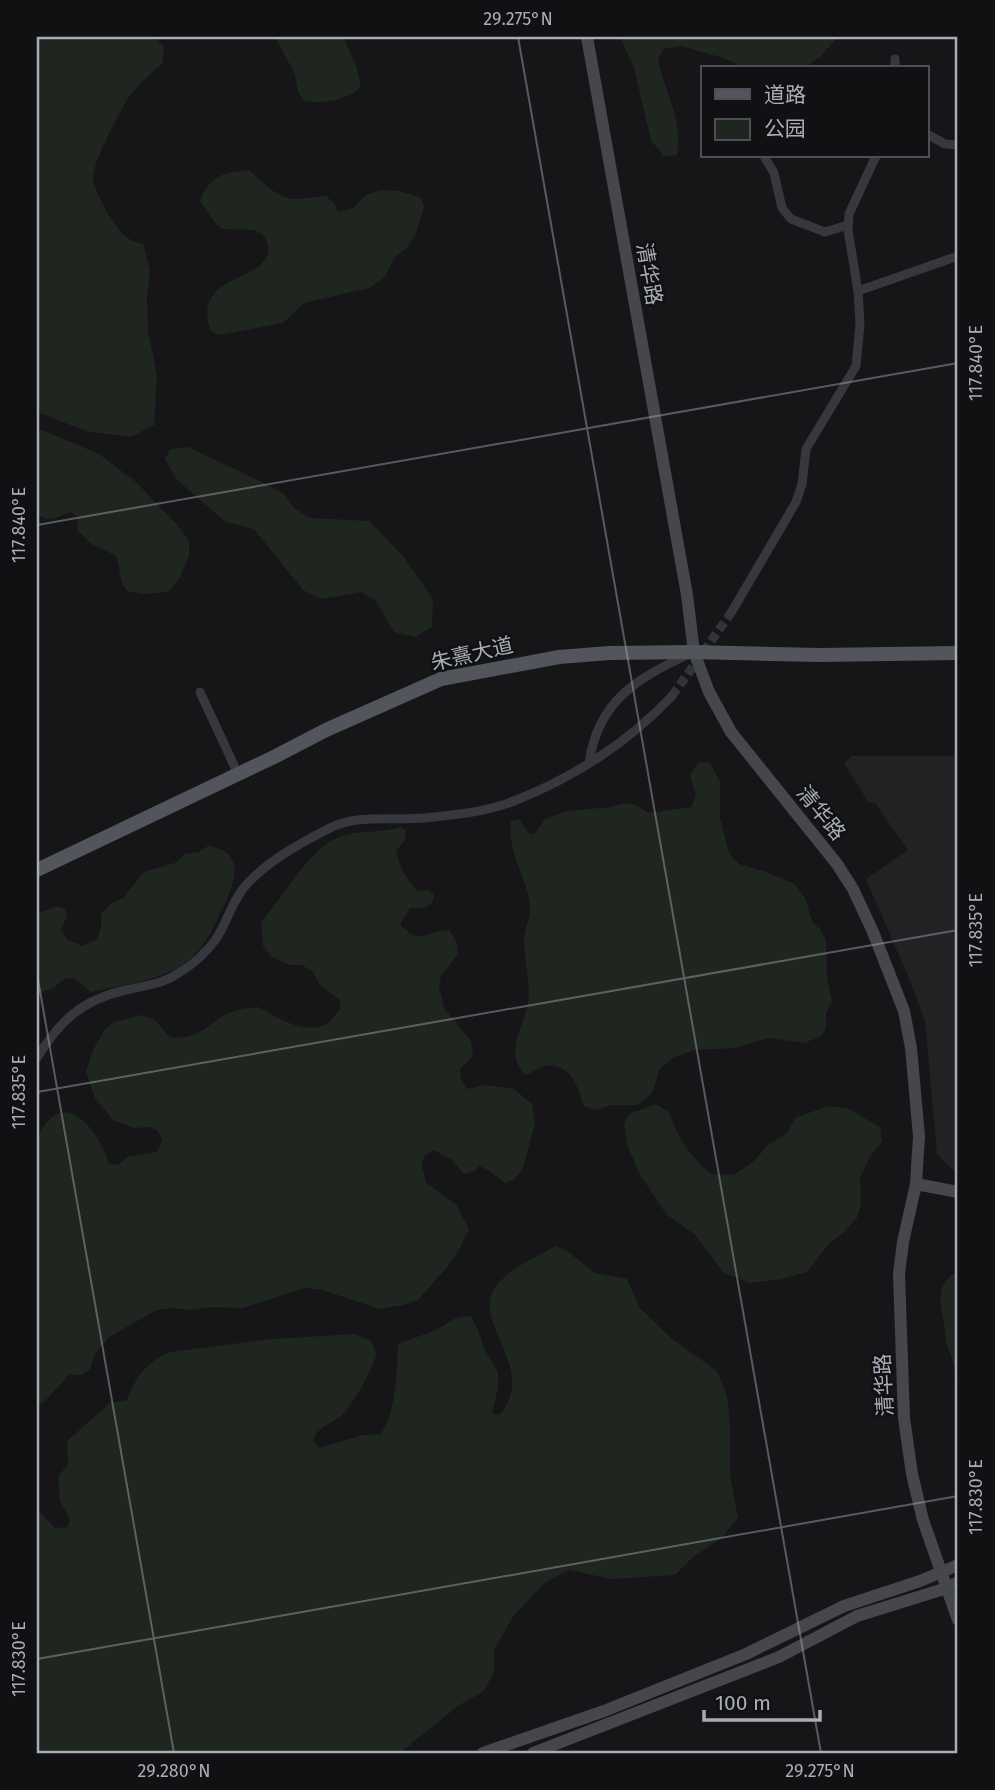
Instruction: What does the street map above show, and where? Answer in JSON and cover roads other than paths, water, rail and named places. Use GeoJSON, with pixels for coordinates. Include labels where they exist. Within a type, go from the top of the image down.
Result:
{"type":"FeatureCollection","features":[{"type":"Feature","properties":{"kind":"main road","name":"清华路"},"geometry":{"type":"LineString","coordinates":[[587,37],[687,595],[694,652],[709,692],[731,732],[837,864],[853,889],[904,1011],[911,1048],[919,1136],[916,1184],[899,1274],[904,1418],[912,1474],[923,1520],[942,1573],[953,1585],[958,1620]]}},
{"type":"Feature","properties":{"kind":"main road","name":"朱熹大道"},"geometry":{"type":"LineString","coordinates":[[37,870],[326,730],[441,679],[559,657],[609,653],[958,653]]}},
{"type":"Feature","properties":{"kind":"main road"},"geometry":{"type":"LineString","coordinates":[[916,1184],[958,1192]]}},
{"type":"Feature","properties":{"kind":"main road"},"geometry":{"type":"LineString","coordinates":[[483,1753],[604,1711],[746,1654],[844,1606],[942,1573],[958,1565]]}},
{"type":"Feature","properties":{"kind":"main road"},"geometry":{"type":"LineString","coordinates":[[533,1753],[779,1657],[857,1616],[953,1585]]}},
{"type":"Feature","properties":{"kind":"street"},"geometry":{"type":"LineString","coordinates":[[928,135],[945,144],[958,145]]}},
{"type":"Feature","properties":{"kind":"street"},"geometry":{"type":"LineString","coordinates":[[765,158],[774,173],[782,208],[791,219],[825,232],[848,225]]}},
{"type":"Feature","properties":{"kind":"street"},"geometry":{"type":"LineString","coordinates":[[730,613],[796,502],[802,484],[806,449],[856,366],[860,324],[849,214],[875,158]]}},
{"type":"Feature","properties":{"kind":"street"},"geometry":{"type":"LineString","coordinates":[[858,291],[958,256]]}},
{"type":"Feature","properties":{"kind":"street"},"geometry":{"type":"LineString","coordinates":[[589,763],[595,732],[618,699],[653,671],[694,652]]}},
{"type":"Feature","properties":{"kind":"street"},"geometry":{"type":"LineString","coordinates":[[200,692],[238,774]]}},
{"type":"Feature","properties":{"kind":"street"},"geometry":{"type":"LineString","coordinates":[[37,1058],[51,1035],[80,1007],[106,995],[154,984],[190,965],[216,939],[232,904],[246,884],[261,870],[327,829],[355,820],[424,818],[513,802],[565,777],[614,748],[649,721],[673,696]]}},
{"type":"Feature","properties":{"kind":"tunnel"},"geometry":{"type":"LineString","coordinates":[[672,696],[731,613]]}}]}
